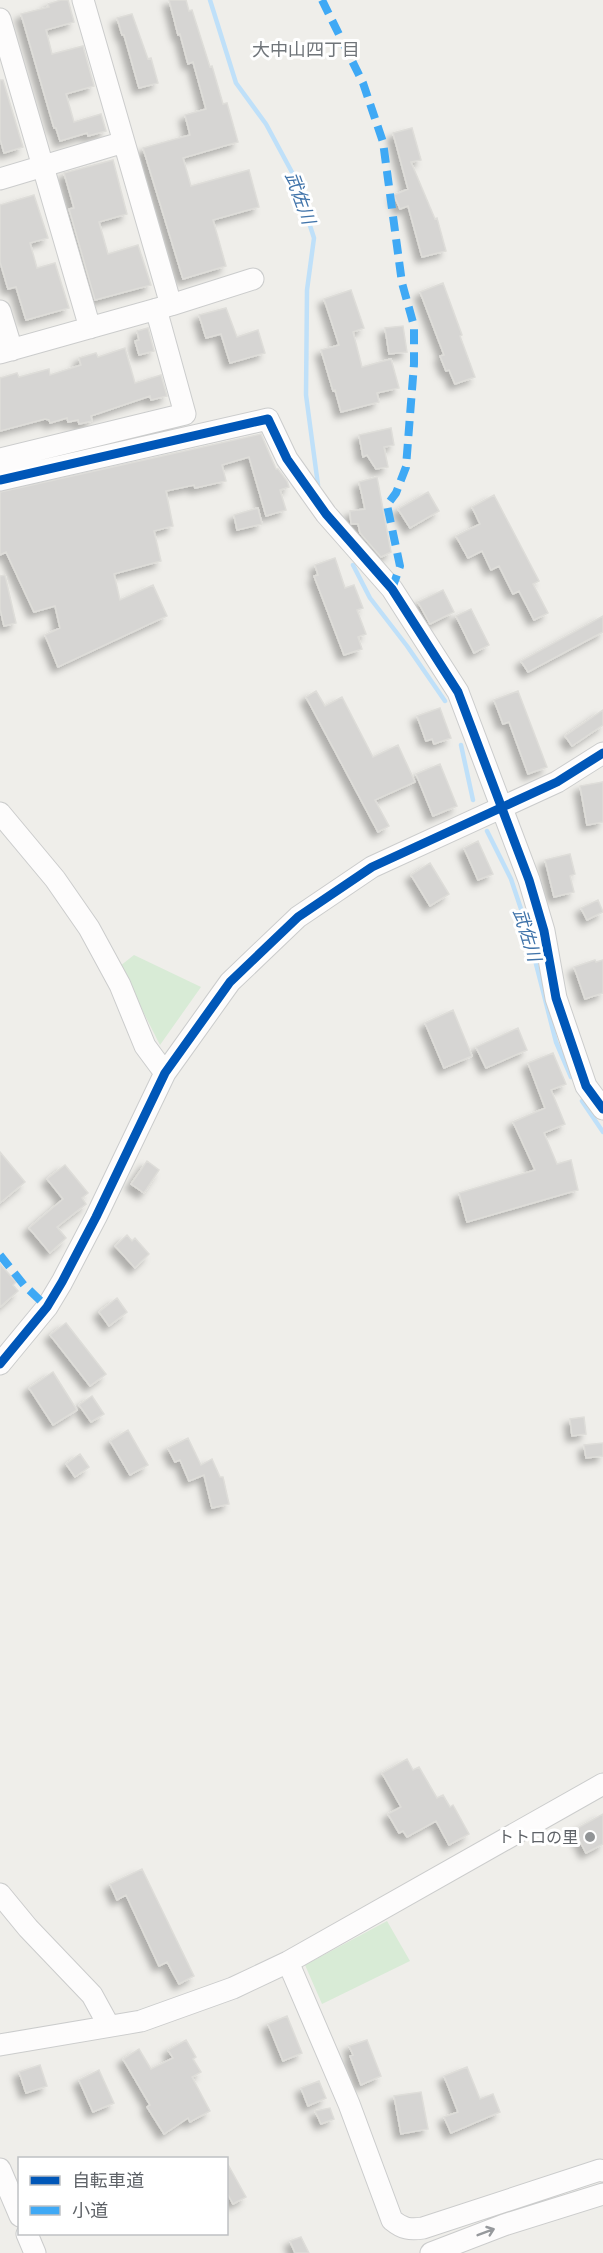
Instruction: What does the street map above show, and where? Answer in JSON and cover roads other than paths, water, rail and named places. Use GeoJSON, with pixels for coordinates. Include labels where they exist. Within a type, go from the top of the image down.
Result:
{"type":"FeatureCollection","features":[{"type":"Feature","properties":{"kind":"street"},"geometry":{"type":"LineString","coordinates":[[0,459],[185,414],[163,307],[124,142],[83,0]]}},
{"type":"Feature","properties":{"kind":"street"},"geometry":{"type":"LineString","coordinates":[[0,19],[90,328]]}},
{"type":"Feature","properties":{"kind":"street"},"geometry":{"type":"LineString","coordinates":[[0,179],[124,142]]}},
{"type":"Feature","properties":{"kind":"street"},"geometry":{"type":"LineString","coordinates":[[0,311],[6,351],[253,279]]}},
{"type":"Feature","properties":{"kind":"street"},"geometry":{"type":"LineString","coordinates":[[0,480],[268,419],[287,459],[326,514],[392,589],[439,659],[458,692],[529,880],[544,931],[556,998],[586,1086],[603,1109]]}},
{"type":"Feature","properties":{"kind":"street"},"geometry":{"type":"LineString","coordinates":[[0,1364],[47,1307],[96,1217],[165,1073],[230,982],[298,916],[372,867],[557,782],[603,753]]}},
{"type":"Feature","properties":{"kind":"street"},"geometry":{"type":"LineString","coordinates":[[0,813],[55,879],[88,928],[120,985],[145,1046],[165,1073]]}},
{"type":"Feature","properties":{"kind":"street"},"geometry":{"type":"LineString","coordinates":[[0,2045],[141,2021],[233,1988],[288,1962],[603,1784]]}},
{"type":"Feature","properties":{"kind":"street"},"geometry":{"type":"LineString","coordinates":[[0,1894],[28,1928],[92,1995],[109,2026]]}},
{"type":"Feature","properties":{"kind":"street"},"geometry":{"type":"LineString","coordinates":[[288,1962],[349,2104],[392,2220],[400,2227],[410,2230],[423,2228],[600,2170],[603,2171]]}},
{"type":"Feature","properties":{"kind":"street"},"geometry":{"type":"LineString","coordinates":[[0,2169],[18,2211]]}},
{"type":"Feature","properties":{"kind":"street"},"geometry":{"type":"LineString","coordinates":[[431,2253],[504,2225],[603,2194]]}},
{"type":"Feature","properties":{"kind":"street"},"geometry":{"type":"LineString","coordinates":[[27,2235],[36,2253]]}},
{"type":"Feature","properties":{"kind":"waterway","name":"武佐川"},"geometry":{"type":"LineString","coordinates":[[210,0],[236,83],[266,124],[294,176],[314,238],[307,290],[306,395],[318,485]]}},
{"type":"Feature","properties":{"kind":"waterway","name":"武佐川"},"geometry":{"type":"LineString","coordinates":[[353,565],[370,598],[445,701]]}},
{"type":"Feature","properties":{"kind":"waterway","name":"武佐川"},"geometry":{"type":"LineString","coordinates":[[461,745],[473,800]]}},
{"type":"Feature","properties":{"kind":"waterway","name":"武佐川"},"geometry":{"type":"LineString","coordinates":[[487,831],[511,879],[525,921],[556,1042],[571,1077]]}},
{"type":"Feature","properties":{"kind":"waterway","name":"武佐川"},"geometry":{"type":"LineString","coordinates":[[582,1101],[603,1132]]}},
{"type":"Feature","properties":{"kind":"place","name":"トトロの里"},"geometry":{"type":"Point","coordinates":[590,1837]}},
{"type":"Feature","properties":{"kind":"district","name":"大中山四丁目"},"geometry":{"type":"Point","coordinates":[306,50]}}]}
